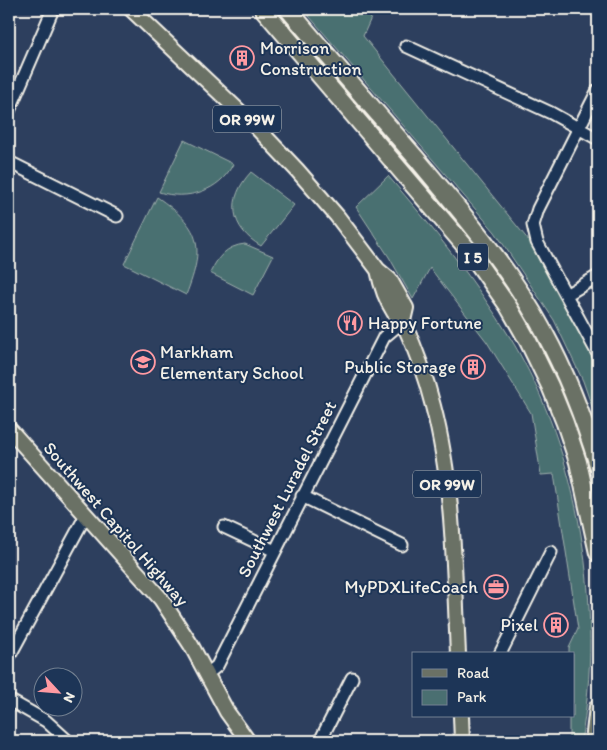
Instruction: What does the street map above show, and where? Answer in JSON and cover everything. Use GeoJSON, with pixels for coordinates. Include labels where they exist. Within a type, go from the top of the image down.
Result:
{"type":"FeatureCollection","features":[{"type":"Feature","properties":{"kind":"highway","name":"I 5"},"geometry":{"type":"LineString","coordinates":[[263,9],[470,252],[508,306],[536,356],[565,423],[578,462],[598,553]]}},
{"type":"Feature","properties":{"kind":"highway","name":"I 5"},"geometry":{"type":"LineString","coordinates":[[288,9],[441,187],[497,258],[548,339],[578,404],[598,465]]}},
{"type":"Feature","properties":{"kind":"highway"},"geometry":{"type":"LineString","coordinates":[[594,741],[598,707]]}},
{"type":"Feature","properties":{"kind":"main road","name":"OR 99W"},"geometry":{"type":"LineString","coordinates":[[131,9],[258,129],[333,210],[378,270],[390,280],[406,308],[402,321],[424,377],[441,443],[450,516],[458,652]]}},
{"type":"Feature","properties":{"kind":"main road","name":"Southwest Capitol Highway"},"geometry":{"type":"LineString","coordinates":[[9,429],[161,600],[190,646],[234,724],[234,731],[241,741]]}},
{"type":"Feature","properties":{"kind":"main road"},"geometry":{"type":"LineString","coordinates":[[461,718],[462,741]]}},
{"type":"Feature","properties":{"kind":"main road","name":"Southwest Capitol Highway"},"geometry":{"type":"LineString","coordinates":[[234,724],[239,726],[248,741]]}},
{"type":"Feature","properties":{"kind":"street"},"geometry":{"type":"LineString","coordinates":[[9,111],[53,9]]}},
{"type":"Feature","properties":{"kind":"street"},"geometry":{"type":"LineString","coordinates":[[406,46],[551,113],[578,130],[598,139]]}},
{"type":"Feature","properties":{"kind":"street"},"geometry":{"type":"LineString","coordinates":[[598,90],[538,209],[533,229],[537,242],[598,354]]}},
{"type":"Feature","properties":{"kind":"street"},"geometry":{"type":"LineString","coordinates":[[9,162],[117,216]]}},
{"type":"Feature","properties":{"kind":"street"},"geometry":{"type":"LineString","coordinates":[[566,295],[598,276]]}},
{"type":"Feature","properties":{"kind":"street","name":"Southwest Luradel Street"},"geometry":{"type":"LineString","coordinates":[[206,675],[217,666],[384,337],[402,321]]}},
{"type":"Feature","properties":{"kind":"street"},"geometry":{"type":"LineString","coordinates":[[302,496],[402,545]]}},
{"type":"Feature","properties":{"kind":"street"},"geometry":{"type":"LineString","coordinates":[[9,657],[86,515]]}},
{"type":"Feature","properties":{"kind":"street"},"geometry":{"type":"LineString","coordinates":[[224,527],[275,551]]}},
{"type":"Feature","properties":{"kind":"street"},"geometry":{"type":"LineString","coordinates":[[501,652],[551,552]]}},
{"type":"Feature","properties":{"kind":"street"},"geometry":{"type":"LineString","coordinates":[[320,741],[352,678]]}},
{"type":"Feature","properties":{"kind":"street"},"geometry":{"type":"LineString","coordinates":[[9,700],[46,721],[68,741]]}},
{"type":"Feature","properties":{"kind":"green space"},"geometry":{"type":"Polygon","coordinates":[[[303,9],[375,9],[363,36],[534,247],[593,357],[598,370],[598,424],[583,381],[554,320],[495,232],[303,9]]]}},
{"type":"Feature","properties":{"kind":"green space"},"geometry":{"type":"Polygon","coordinates":[[[184,140],[233,164],[220,181],[202,192],[181,195],[159,192],[184,140]]]}},
{"type":"Feature","properties":{"kind":"green space"},"geometry":{"type":"Polygon","coordinates":[[[251,172],[294,205],[261,246],[243,231],[235,212],[238,192],[251,172]]]}},
{"type":"Feature","properties":{"kind":"green space"},"geometry":{"type":"Polygon","coordinates":[[[388,176],[453,255],[483,296],[511,339],[535,384],[554,432],[570,482],[581,534],[588,587],[590,639],[588,691],[581,741],[569,741],[569,718],[574,718],[574,652],[569,652],[569,648],[578,629],[554,474],[541,475],[531,413],[487,342],[430,268],[413,299],[389,257],[356,207],[388,176]]]}},
{"type":"Feature","properties":{"kind":"green space"},"geometry":{"type":"Polygon","coordinates":[[[157,197],[182,218],[195,238],[197,250],[196,263],[186,295],[124,264],[157,197]]]}},
{"type":"Feature","properties":{"kind":"green space"},"geometry":{"type":"Polygon","coordinates":[[[245,244],[273,256],[253,295],[210,273],[223,253],[233,247],[245,244]]]}},
{"type":"Feature","properties":{"kind":"place","name":"Morrison Construction"},"geometry":{"type":"Point","coordinates":[242,58]}},
{"type":"Feature","properties":{"kind":"place","name":"Happy Fortune"},"geometry":{"type":"Point","coordinates":[350,323]}},
{"type":"Feature","properties":{"kind":"place","name":"Markham Elementary School"},"geometry":{"type":"Point","coordinates":[143,362]}},
{"type":"Feature","properties":{"kind":"place","name":"Public Storage"},"geometry":{"type":"Point","coordinates":[473,367]}},
{"type":"Feature","properties":{"kind":"place","name":"MyPDXLifeCoach"},"geometry":{"type":"Point","coordinates":[496,587]}},
{"type":"Feature","properties":{"kind":"place","name":"Pixel"},"geometry":{"type":"Point","coordinates":[556,625]}}]}
